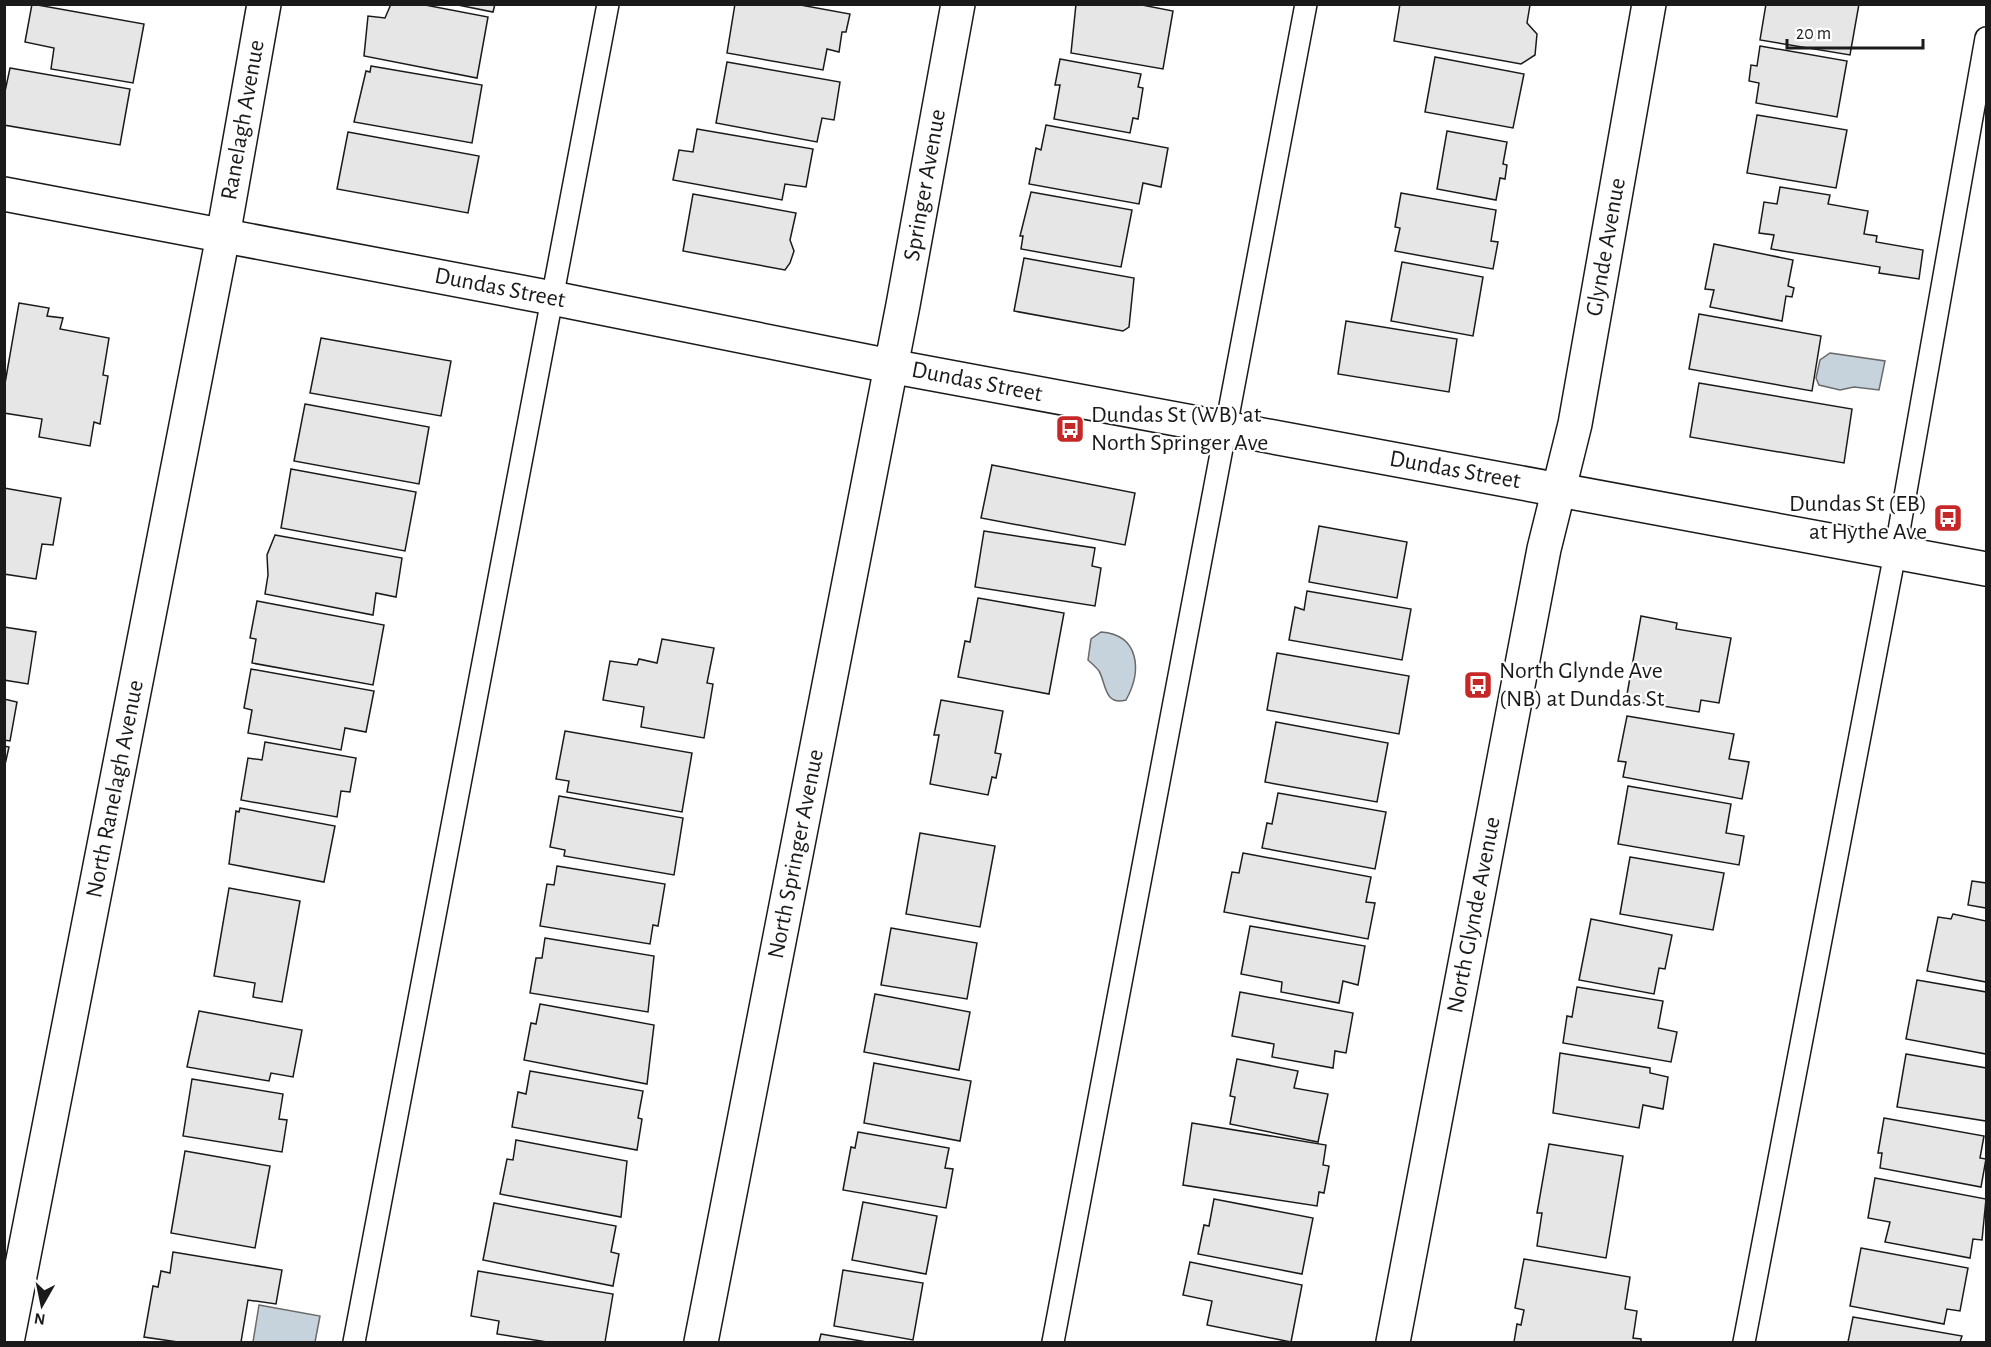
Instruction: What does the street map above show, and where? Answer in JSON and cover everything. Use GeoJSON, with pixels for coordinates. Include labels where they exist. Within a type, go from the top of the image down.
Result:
{"type":"FeatureCollection","features":[{"type":"Feature","properties":{"kind":"street","name":"Ranelagh Avenue"},"geometry":{"type":"LineString","coordinates":[[223,236],[264,4]]}},
{"type":"Feature","properties":{"kind":"street","name":"Springer Avenue"},"geometry":{"type":"LineString","coordinates":[[891,366],[958,4]]}},
{"type":"Feature","properties":{"kind":"street","name":"Glynde Avenue"},"geometry":{"type":"LineString","coordinates":[[1558,489],[1575,424],[1649,4]]}},
{"type":"Feature","properties":{"kind":"street","name":"Dundas Street"},"geometry":{"type":"LineString","coordinates":[[4,194],[552,298],[891,366],[1986,569]]}},
{"type":"Feature","properties":{"kind":"street","name":"North Ranelagh Avenue"},"geometry":{"type":"LineString","coordinates":[[8,1342],[223,236]]}},
{"type":"Feature","properties":{"kind":"street","name":"North Springer Avenue"},"geometry":{"type":"LineString","coordinates":[[701,1342],[891,366]]}},
{"type":"Feature","properties":{"kind":"street","name":"North Glynde Avenue"},"geometry":{"type":"LineString","coordinates":[[1393,1342],[1542,561],[1558,489]]}},
{"type":"Feature","properties":{"kind":"lane"},"geometry":{"type":"LineString","coordinates":[[354,1342],[608,4]]}},
{"type":"Feature","properties":{"kind":"lane"},"geometry":{"type":"LineString","coordinates":[[1053,1342],[1228,429],[1306,4]]}},
{"type":"Feature","properties":{"kind":"lane"},"geometry":{"type":"LineString","coordinates":[[1744,1342],[1894,553],[1986,38]]}},
{"type":"Feature","properties":{"kind":"shaded area"},"geometry":{"type":"Polygon","coordinates":[[[1830,353],[1885,361],[1879,390],[1854,387],[1840,390],[1819,385],[1816,378],[1820,360],[1830,353]]]}},
{"type":"Feature","properties":{"kind":"shaded area"},"geometry":{"type":"Polygon","coordinates":[[[1101,632],[1124,640],[1134,656],[1134,678],[1126,700],[1113,700],[1110,697],[1099,671],[1088,660],[1091,639],[1101,632]]]}},
{"type":"Feature","properties":{"kind":"shaded area"},"geometry":{"type":"Polygon","coordinates":[[[259,1305],[320,1316],[315,1342],[253,1342],[259,1305]]]}},
{"type":"Feature","properties":{"kind":"building"},"geometry":{"type":"Polygon","coordinates":[[[32,4],[144,24],[133,83],[51,69],[54,48],[25,42],[32,4]]]}},
{"type":"Feature","properties":{"kind":"building"},"geometry":{"type":"Polygon","coordinates":[[[391,4],[420,4],[488,17],[477,78],[364,56],[368,16],[385,18],[391,4]]]}},
{"type":"Feature","properties":{"kind":"building"},"geometry":{"type":"Polygon","coordinates":[[[453,4],[495,4],[493,12],[453,4]]]}},
{"type":"Feature","properties":{"kind":"building"},"geometry":{"type":"Polygon","coordinates":[[[735,4],[795,4],[850,14],[846,32],[842,32],[839,52],[827,49],[823,70],[727,53],[735,4]]]}},
{"type":"Feature","properties":{"kind":"building"},"geometry":{"type":"Polygon","coordinates":[[[1076,4],[1137,4],[1173,11],[1163,69],[1071,53],[1076,4]]]}},
{"type":"Feature","properties":{"kind":"building"},"geometry":{"type":"Polygon","coordinates":[[[1400,4],[1530,5],[1527,23],[1537,34],[1535,55],[1521,64],[1394,41],[1400,4]]]}},
{"type":"Feature","properties":{"kind":"building"},"geometry":{"type":"Polygon","coordinates":[[[1766,4],[1859,4],[1850,55],[1760,40],[1766,4]]]}},
{"type":"Feature","properties":{"kind":"building"},"geometry":{"type":"Polygon","coordinates":[[[1760,46],[1847,61],[1837,117],[1756,103],[1759,83],[1749,81],[1751,65],[1757,66],[1760,46]]]}},
{"type":"Feature","properties":{"kind":"building"},"geometry":{"type":"Polygon","coordinates":[[[1435,57],[1524,74],[1513,128],[1425,112],[1435,57]]]}},
{"type":"Feature","properties":{"kind":"building"},"geometry":{"type":"Polygon","coordinates":[[[1060,59],[1141,74],[1138,87],[1143,88],[1138,119],[1133,118],[1130,133],[1054,119],[1060,85],[1055,85],[1060,59]]]}},
{"type":"Feature","properties":{"kind":"building"},"geometry":{"type":"Polygon","coordinates":[[[727,62],[840,82],[834,120],[822,118],[817,142],[716,123],[727,62]]]}},
{"type":"Feature","properties":{"kind":"building"},"geometry":{"type":"Polygon","coordinates":[[[371,66],[482,85],[472,143],[354,122],[366,71],[370,72],[371,66]]]}},
{"type":"Feature","properties":{"kind":"building"},"geometry":{"type":"Polygon","coordinates":[[[10,68],[130,89],[120,145],[4,125],[4,96],[10,68]]]}},
{"type":"Feature","properties":{"kind":"building"},"geometry":{"type":"Polygon","coordinates":[[[1757,115],[1847,130],[1836,188],[1747,173],[1757,115]]]}},
{"type":"Feature","properties":{"kind":"building"},"geometry":{"type":"Polygon","coordinates":[[[1046,125],[1168,148],[1161,187],[1143,183],[1139,204],[1029,184],[1036,148],[1041,150],[1046,125]]]}},
{"type":"Feature","properties":{"kind":"building"},"geometry":{"type":"Polygon","coordinates":[[[697,129],[813,149],[806,187],[785,184],[782,200],[673,180],[679,150],[693,152],[697,129]]]}},
{"type":"Feature","properties":{"kind":"building"},"geometry":{"type":"Polygon","coordinates":[[[1447,131],[1507,142],[1503,164],[1507,165],[1505,179],[1500,178],[1496,200],[1437,189],[1447,131]]]}},
{"type":"Feature","properties":{"kind":"building"},"geometry":{"type":"Polygon","coordinates":[[[348,132],[479,156],[468,213],[337,189],[348,132]]]}},
{"type":"Feature","properties":{"kind":"building"},"geometry":{"type":"Polygon","coordinates":[[[1780,187],[1830,195],[1828,204],[1868,211],[1864,234],[1877,236],[1876,242],[1923,250],[1919,279],[1879,273],[1880,267],[1771,249],[1774,235],[1759,233],[1764,202],[1777,204],[1780,187]]]}},
{"type":"Feature","properties":{"kind":"building"},"geometry":{"type":"Polygon","coordinates":[[[1031,192],[1132,210],[1121,267],[1021,249],[1023,236],[1020,236],[1031,192]]]}},
{"type":"Feature","properties":{"kind":"building"},"geometry":{"type":"Polygon","coordinates":[[[1401,193],[1496,210],[1491,241],[1498,242],[1493,269],[1395,251],[1400,228],[1395,227],[1401,193]]]}},
{"type":"Feature","properties":{"kind":"building"},"geometry":{"type":"Polygon","coordinates":[[[693,194],[796,213],[790,240],[794,251],[785,270],[683,251],[693,194]]]}},
{"type":"Feature","properties":{"kind":"building"},"geometry":{"type":"Polygon","coordinates":[[[1714,244],[1793,260],[1788,286],[1794,288],[1792,297],[1786,296],[1782,321],[1710,307],[1714,290],[1705,289],[1714,244]]]}},
{"type":"Feature","properties":{"kind":"building"},"geometry":{"type":"Polygon","coordinates":[[[1024,258],[1134,278],[1129,327],[1123,331],[1014,311],[1024,258]]]}},
{"type":"Feature","properties":{"kind":"building"},"geometry":{"type":"Polygon","coordinates":[[[1402,262],[1483,277],[1473,336],[1391,321],[1402,262]]]}},
{"type":"Feature","properties":{"kind":"building"},"geometry":{"type":"Polygon","coordinates":[[[19,303],[49,308],[47,316],[63,318],[60,329],[109,338],[103,375],[108,376],[100,424],[94,422],[90,446],[39,437],[42,419],[4,413],[4,389],[19,303]]]}},
{"type":"Feature","properties":{"kind":"building"},"geometry":{"type":"Polygon","coordinates":[[[1699,314],[1821,336],[1812,391],[1689,369],[1699,314]]]}},
{"type":"Feature","properties":{"kind":"building"},"geometry":{"type":"Polygon","coordinates":[[[1346,321],[1457,339],[1449,392],[1338,374],[1346,321]]]}},
{"type":"Feature","properties":{"kind":"building"},"geometry":{"type":"Polygon","coordinates":[[[321,338],[451,361],[441,416],[310,393],[321,338]]]}},
{"type":"Feature","properties":{"kind":"building"},"geometry":{"type":"Polygon","coordinates":[[[1699,383],[1852,409],[1844,463],[1690,437],[1699,383]]]}},
{"type":"Feature","properties":{"kind":"building"},"geometry":{"type":"Polygon","coordinates":[[[305,404],[429,427],[419,484],[294,461],[305,404]]]}},
{"type":"Feature","properties":{"kind":"building"},"geometry":{"type":"Polygon","coordinates":[[[992,465],[1135,493],[1125,545],[981,518],[992,465]]]}},
{"type":"Feature","properties":{"kind":"building"},"geometry":{"type":"Polygon","coordinates":[[[291,469],[416,492],[405,551],[281,528],[291,469]]]}},
{"type":"Feature","properties":{"kind":"building"},"geometry":{"type":"Polygon","coordinates":[[[4,488],[61,498],[53,545],[42,544],[36,579],[4,574],[4,488]]]}},
{"type":"Feature","properties":{"kind":"building"},"geometry":{"type":"Polygon","coordinates":[[[1319,526],[1407,542],[1397,598],[1309,582],[1319,526]]]}},
{"type":"Feature","properties":{"kind":"building"},"geometry":{"type":"Polygon","coordinates":[[[984,531],[1095,548],[1092,566],[1101,568],[1095,606],[975,587],[984,531]]]}},
{"type":"Feature","properties":{"kind":"building"},"geometry":{"type":"Polygon","coordinates":[[[275,535],[402,558],[396,597],[376,593],[373,615],[265,594],[268,575],[267,555],[275,535]]]}},
{"type":"Feature","properties":{"kind":"building"},"geometry":{"type":"Polygon","coordinates":[[[1307,591],[1411,609],[1402,660],[1289,640],[1295,607],[1304,610],[1307,591]]]}},
{"type":"Feature","properties":{"kind":"building"},"geometry":{"type":"Polygon","coordinates":[[[978,598],[1064,613],[1049,694],[958,677],[965,641],[970,642],[978,598]]]}},
{"type":"Feature","properties":{"kind":"building"},"geometry":{"type":"Polygon","coordinates":[[[257,601],[384,625],[373,685],[252,663],[256,639],[250,638],[257,601]]]}},
{"type":"Feature","properties":{"kind":"building"},"geometry":{"type":"Polygon","coordinates":[[[1641,616],[1677,623],[1676,629],[1731,638],[1719,703],[1701,700],[1699,712],[1626,700],[1641,616]]]}},
{"type":"Feature","properties":{"kind":"building"},"geometry":{"type":"Polygon","coordinates":[[[4,627],[36,632],[28,684],[4,680],[4,627]]]}},
{"type":"Feature","properties":{"kind":"building"},"geometry":{"type":"Polygon","coordinates":[[[662,639],[714,648],[707,683],[713,684],[704,738],[641,727],[644,707],[603,700],[610,661],[637,665],[639,659],[657,663],[662,639]]]}},
{"type":"Feature","properties":{"kind":"building"},"geometry":{"type":"Polygon","coordinates":[[[1277,653],[1409,676],[1399,734],[1267,710],[1277,653]]]}},
{"type":"Feature","properties":{"kind":"building"},"geometry":{"type":"Polygon","coordinates":[[[251,669],[374,691],[366,732],[345,728],[341,750],[248,733],[252,710],[244,708],[251,669]]]}},
{"type":"Feature","properties":{"kind":"building"},"geometry":{"type":"Polygon","coordinates":[[[4,699],[17,702],[10,741],[4,740],[4,699]]]}},
{"type":"Feature","properties":{"kind":"building"},"geometry":{"type":"Polygon","coordinates":[[[941,700],[1003,711],[995,753],[1001,754],[996,778],[992,777],[988,795],[930,784],[939,735],[934,735],[941,700]]]}},
{"type":"Feature","properties":{"kind":"building"},"geometry":{"type":"Polygon","coordinates":[[[1627,716],[1734,734],[1729,759],[1749,762],[1742,799],[1623,777],[1626,762],[1618,761],[1627,716]]]}},
{"type":"Feature","properties":{"kind":"building"},"geometry":{"type":"Polygon","coordinates":[[[1276,722],[1388,743],[1377,802],[1265,782],[1276,722]]]}},
{"type":"Feature","properties":{"kind":"building"},"geometry":{"type":"Polygon","coordinates":[[[565,731],[692,753],[682,812],[567,792],[569,781],[556,779],[565,731]]]}},
{"type":"Feature","properties":{"kind":"building"},"geometry":{"type":"Polygon","coordinates":[[[265,742],[356,758],[350,792],[341,791],[337,817],[241,800],[248,758],[262,760],[265,742]]]}},
{"type":"Feature","properties":{"kind":"building"},"geometry":{"type":"Polygon","coordinates":[[[4,746],[9,747],[4,769],[4,746]]]}},
{"type":"Feature","properties":{"kind":"building"},"geometry":{"type":"Polygon","coordinates":[[[1628,786],[1731,804],[1726,833],[1744,836],[1739,865],[1618,844],[1628,786]]]}},
{"type":"Feature","properties":{"kind":"building"},"geometry":{"type":"Polygon","coordinates":[[[1278,793],[1386,812],[1375,869],[1262,848],[1267,823],[1272,824],[1278,793]]]}},
{"type":"Feature","properties":{"kind":"building"},"geometry":{"type":"Polygon","coordinates":[[[559,796],[683,818],[674,875],[564,856],[565,850],[550,847],[559,796]]]}},
{"type":"Feature","properties":{"kind":"building"},"geometry":{"type":"Polygon","coordinates":[[[240,808],[335,826],[324,882],[229,864],[236,811],[239,812],[240,808]]]}},
{"type":"Feature","properties":{"kind":"building"},"geometry":{"type":"Polygon","coordinates":[[[920,833],[995,846],[980,927],[906,914],[920,833]]]}},
{"type":"Feature","properties":{"kind":"building"},"geometry":{"type":"Polygon","coordinates":[[[1243,853],[1371,877],[1366,902],[1375,903],[1368,939],[1224,912],[1232,872],[1239,873],[1243,853]]]}},
{"type":"Feature","properties":{"kind":"building"},"geometry":{"type":"Polygon","coordinates":[[[1630,857],[1724,873],[1713,930],[1620,914],[1630,857]]]}},
{"type":"Feature","properties":{"kind":"building"},"geometry":{"type":"Polygon","coordinates":[[[557,866],[665,884],[658,926],[653,925],[650,944],[540,926],[547,884],[554,885],[557,866]]]}},
{"type":"Feature","properties":{"kind":"building"},"geometry":{"type":"Polygon","coordinates":[[[1972,881],[1986,883],[1986,908],[1968,905],[1972,881]]]}},
{"type":"Feature","properties":{"kind":"building"},"geometry":{"type":"Polygon","coordinates":[[[229,888],[300,901],[282,1002],[253,997],[255,983],[214,976],[229,888]]]}},
{"type":"Feature","properties":{"kind":"building"},"geometry":{"type":"Polygon","coordinates":[[[1953,914],[1986,921],[1986,982],[1927,971],[1938,917],[1951,919],[1953,914]]]}},
{"type":"Feature","properties":{"kind":"building"},"geometry":{"type":"Polygon","coordinates":[[[1591,919],[1672,935],[1665,969],[1659,968],[1654,994],[1579,980],[1591,919]]]}},
{"type":"Feature","properties":{"kind":"building"},"geometry":{"type":"Polygon","coordinates":[[[1250,926],[1365,946],[1358,985],[1343,981],[1339,1003],[1281,992],[1282,982],[1241,974],[1250,926]]]}},
{"type":"Feature","properties":{"kind":"building"},"geometry":{"type":"Polygon","coordinates":[[[891,928],[977,943],[967,999],[881,985],[891,928]]]}},
{"type":"Feature","properties":{"kind":"building"},"geometry":{"type":"Polygon","coordinates":[[[545,938],[654,956],[648,1012],[530,993],[536,958],[542,958],[545,938]]]}},
{"type":"Feature","properties":{"kind":"building"},"geometry":{"type":"Polygon","coordinates":[[[1917,980],[1986,992],[1986,1054],[1906,1039],[1917,980]]]}},
{"type":"Feature","properties":{"kind":"building"},"geometry":{"type":"Polygon","coordinates":[[[1577,987],[1663,1001],[1658,1028],[1677,1032],[1671,1062],[1563,1043],[1567,1016],[1572,1017],[1577,987]]]}},
{"type":"Feature","properties":{"kind":"building"},"geometry":{"type":"Polygon","coordinates":[[[1240,992],[1353,1013],[1346,1053],[1335,1051],[1333,1068],[1272,1057],[1274,1044],[1232,1036],[1240,992]]]}},
{"type":"Feature","properties":{"kind":"building"},"geometry":{"type":"Polygon","coordinates":[[[875,994],[970,1012],[959,1070],[864,1052],[875,994]]]}},
{"type":"Feature","properties":{"kind":"building"},"geometry":{"type":"Polygon","coordinates":[[[540,1004],[654,1025],[647,1084],[524,1060],[531,1023],[536,1024],[540,1004]]]}},
{"type":"Feature","properties":{"kind":"building"},"geometry":{"type":"Polygon","coordinates":[[[199,1011],[302,1030],[293,1077],[271,1073],[269,1081],[187,1067],[199,1011]]]}},
{"type":"Feature","properties":{"kind":"building"},"geometry":{"type":"Polygon","coordinates":[[[1560,1053],[1650,1068],[1650,1073],[1668,1077],[1663,1109],[1643,1105],[1639,1128],[1553,1113],[1560,1053]]]}},
{"type":"Feature","properties":{"kind":"building"},"geometry":{"type":"Polygon","coordinates":[[[1906,1054],[1986,1068],[1986,1121],[1897,1107],[1906,1054]]]}},
{"type":"Feature","properties":{"kind":"building"},"geometry":{"type":"Polygon","coordinates":[[[1237,1059],[1298,1071],[1294,1088],[1328,1094],[1318,1142],[1230,1124],[1235,1097],[1230,1096],[1237,1059]]]}},
{"type":"Feature","properties":{"kind":"building"},"geometry":{"type":"Polygon","coordinates":[[[874,1063],[971,1081],[960,1141],[864,1123],[874,1063]]]}},
{"type":"Feature","properties":{"kind":"building"},"geometry":{"type":"Polygon","coordinates":[[[530,1071],[643,1091],[638,1118],[642,1119],[637,1150],[512,1127],[518,1092],[526,1094],[530,1071]]]}},
{"type":"Feature","properties":{"kind":"building"},"geometry":{"type":"Polygon","coordinates":[[[192,1079],[283,1094],[279,1119],[287,1120],[282,1152],[183,1136],[192,1079]]]}},
{"type":"Feature","properties":{"kind":"building"},"geometry":{"type":"Polygon","coordinates":[[[1884,1118],[1984,1136],[1980,1158],[1986,1159],[1981,1187],[1880,1168],[1882,1153],[1878,1153],[1884,1118]]]}},
{"type":"Feature","properties":{"kind":"building"},"geometry":{"type":"Polygon","coordinates":[[[1192,1123],[1326,1145],[1323,1165],[1329,1166],[1324,1193],[1319,1192],[1317,1206],[1183,1185],[1192,1123]]]}},
{"type":"Feature","properties":{"kind":"building"},"geometry":{"type":"Polygon","coordinates":[[[858,1132],[949,1148],[945,1168],[953,1169],[946,1208],[843,1190],[851,1147],[855,1148],[858,1132]]]}},
{"type":"Feature","properties":{"kind":"building"},"geometry":{"type":"Polygon","coordinates":[[[516,1140],[627,1161],[621,1217],[500,1194],[507,1159],[513,1160],[516,1140]]]}},
{"type":"Feature","properties":{"kind":"building"},"geometry":{"type":"Polygon","coordinates":[[[1549,1144],[1623,1156],[1606,1258],[1537,1246],[1542,1213],[1537,1213],[1549,1144]]]}},
{"type":"Feature","properties":{"kind":"building"},"geometry":{"type":"Polygon","coordinates":[[[185,1151],[270,1166],[255,1248],[171,1233],[185,1151]]]}},
{"type":"Feature","properties":{"kind":"building"},"geometry":{"type":"Polygon","coordinates":[[[1875,1178],[1986,1199],[1982,1240],[1973,1239],[1970,1258],[1885,1242],[1890,1222],[1868,1218],[1875,1178]]]}},
{"type":"Feature","properties":{"kind":"building"},"geometry":{"type":"Polygon","coordinates":[[[1214,1199],[1313,1218],[1302,1274],[1198,1254],[1204,1225],[1209,1226],[1214,1199]]]}},
{"type":"Feature","properties":{"kind":"building"},"geometry":{"type":"Polygon","coordinates":[[[863,1202],[937,1216],[926,1274],[852,1260],[863,1202]]]}},
{"type":"Feature","properties":{"kind":"building"},"geometry":{"type":"Polygon","coordinates":[[[494,1203],[616,1226],[611,1252],[619,1254],[613,1286],[483,1260],[494,1203]]]}},
{"type":"Feature","properties":{"kind":"building"},"geometry":{"type":"Polygon","coordinates":[[[1861,1248],[1968,1268],[1960,1311],[1947,1309],[1944,1324],[1850,1306],[1861,1248]]]}},
{"type":"Feature","properties":{"kind":"building"},"geometry":{"type":"Polygon","coordinates":[[[173,1252],[282,1270],[276,1304],[248,1300],[241,1342],[178,1342],[144,1337],[153,1286],[158,1287],[161,1271],[170,1273],[173,1252]]]}},
{"type":"Feature","properties":{"kind":"building"},"geometry":{"type":"Polygon","coordinates":[[[1524,1259],[1630,1277],[1625,1309],[1637,1311],[1633,1338],[1641,1339],[1641,1342],[1514,1342],[1517,1324],[1521,1325],[1524,1310],[1515,1308],[1524,1259]]]}},
{"type":"Feature","properties":{"kind":"building"},"geometry":{"type":"Polygon","coordinates":[[[1190,1262],[1302,1285],[1291,1342],[1207,1325],[1212,1301],[1183,1295],[1190,1262]]]}},
{"type":"Feature","properties":{"kind":"building"},"geometry":{"type":"Polygon","coordinates":[[[843,1270],[923,1283],[913,1340],[834,1326],[843,1270]]]}},
{"type":"Feature","properties":{"kind":"building"},"geometry":{"type":"Polygon","coordinates":[[[478,1271],[613,1294],[605,1342],[547,1342],[497,1334],[499,1321],[471,1316],[478,1271]]]}},
{"type":"Feature","properties":{"kind":"building"},"geometry":{"type":"Polygon","coordinates":[[[1853,1317],[1962,1336],[1960,1342],[1848,1342],[1853,1317]]]}},
{"type":"Feature","properties":{"kind":"building"},"geometry":{"type":"Polygon","coordinates":[[[821,1334],[867,1342],[819,1342],[821,1334]]]}},
{"type":"Feature","properties":{"kind":"place","name":"Dundas St (WB) at North Springer Ave"},"geometry":{"type":"Point","coordinates":[1070,429]}},
{"type":"Feature","properties":{"kind":"place","name":"Dundas St (EB) at Hythe Ave"},"geometry":{"type":"Point","coordinates":[1948,518]}},
{"type":"Feature","properties":{"kind":"place","name":"North Glynde Ave (NB) at Dundas St"},"geometry":{"type":"Point","coordinates":[1478,685]}}]}
